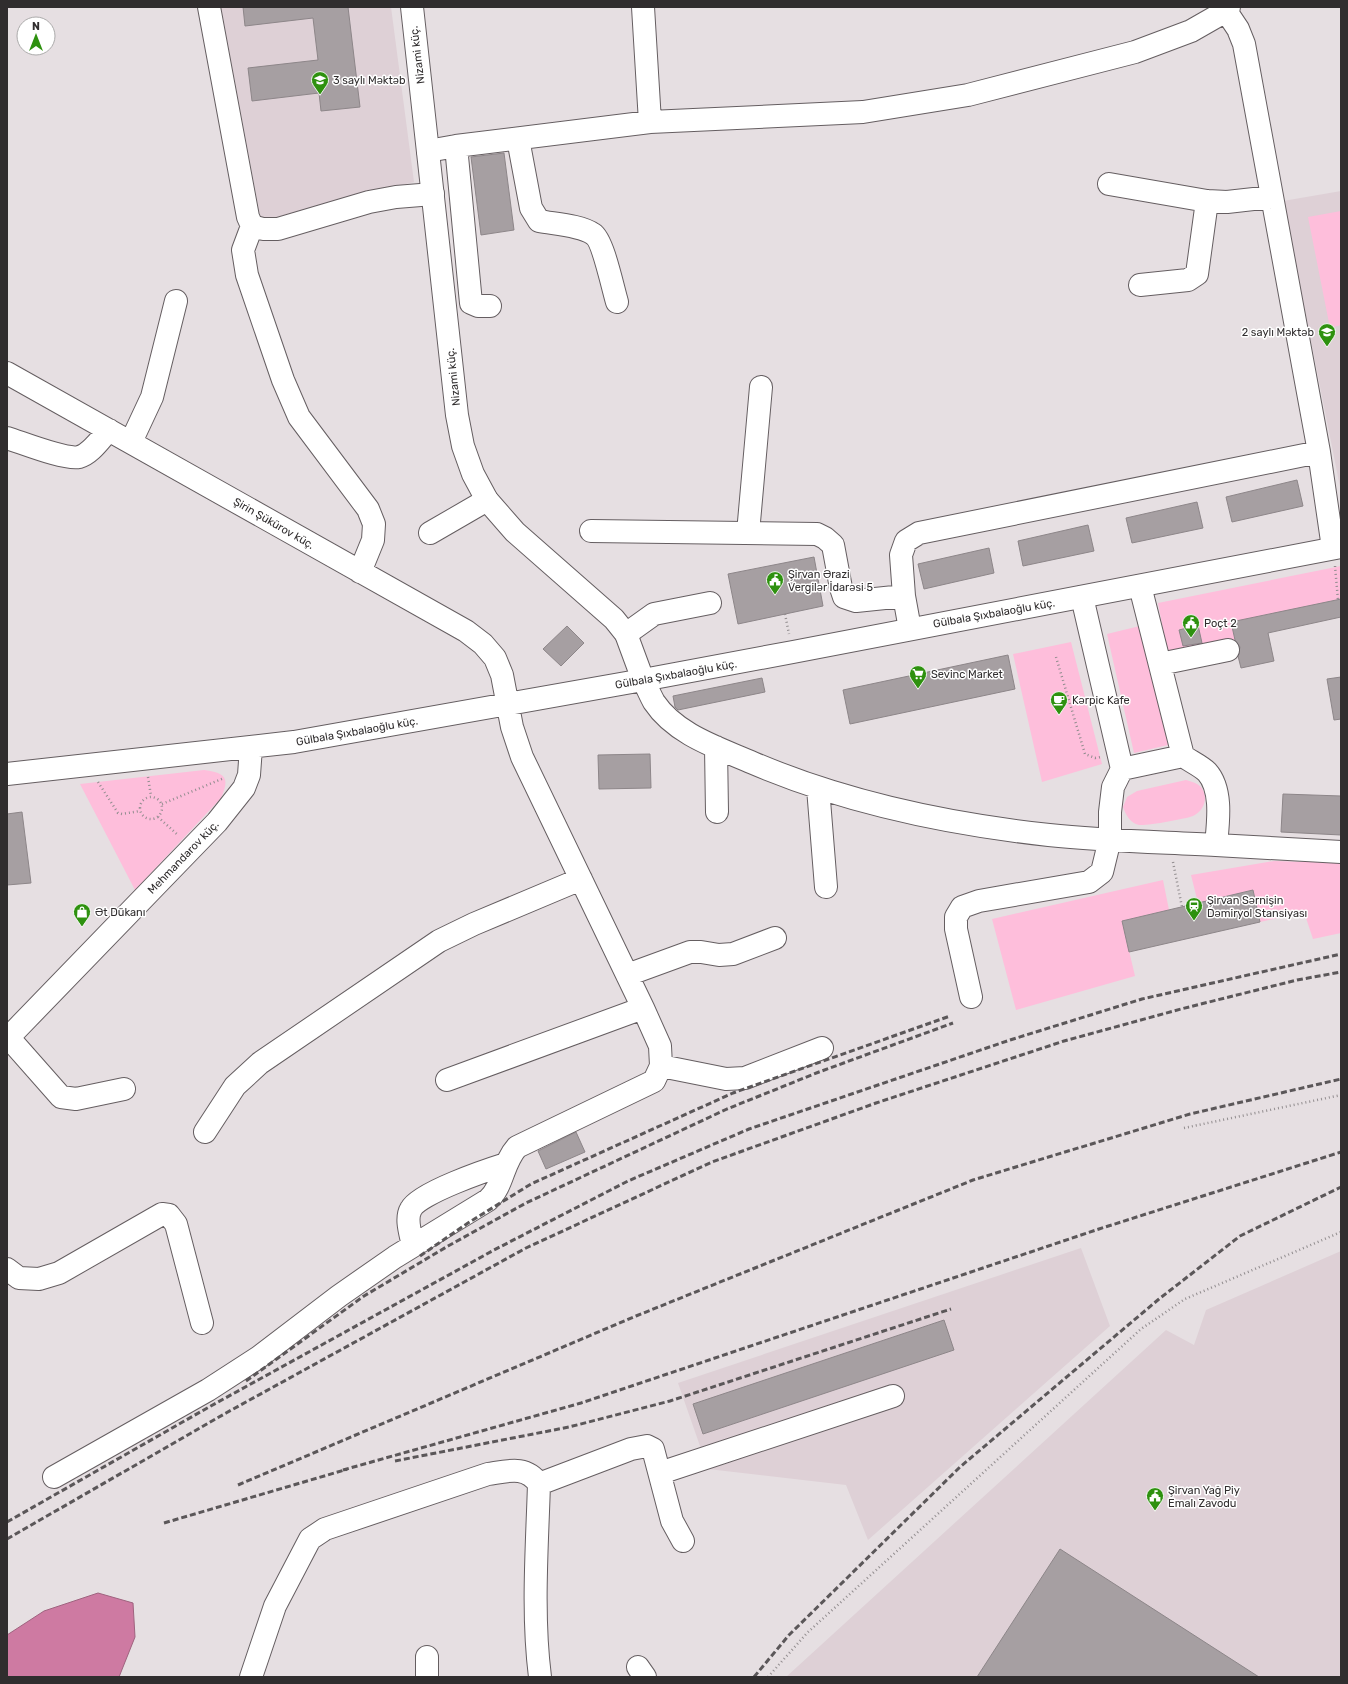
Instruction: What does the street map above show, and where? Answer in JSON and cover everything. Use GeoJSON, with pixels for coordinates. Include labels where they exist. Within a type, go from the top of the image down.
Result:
{"type":"FeatureCollection","features":[{"type":"Feature","properties":{"kind":"street"},"geometry":{"type":"LineString","coordinates":[[209,7],[248,217],[252,226],[243,250],[247,275],[283,380],[299,417],[368,509],[374,524],[373,540],[360,572]]}},
{"type":"Feature","properties":{"kind":"street","name":"Nizami küç."},"geometry":{"type":"LineString","coordinates":[[412,7],[457,415],[463,446],[473,474],[488,500],[515,532],[614,619],[626,634],[654,702],[667,717],[686,732],[716,747],[786,777],[818,788],[905,812],[967,824],[1050,835],[1341,852]]}},
{"type":"Feature","properties":{"kind":"street"},"geometry":{"type":"LineString","coordinates":[[643,7],[650,122]]}},
{"type":"Feature","properties":{"kind":"street"},"geometry":{"type":"LineString","coordinates":[[428,151],[456,146],[650,122],[863,112],[968,95],[1135,52],[1191,32],[1228,9],[1244,44],[1337,547]]}},
{"type":"Feature","properties":{"kind":"street"},"geometry":{"type":"LineString","coordinates":[[518,139],[531,208],[539,221],[584,230],[594,234],[600,243],[617,302]]}},
{"type":"Feature","properties":{"kind":"street"},"geometry":{"type":"LineString","coordinates":[[456,146],[471,303],[478,306],[490,306]]}},
{"type":"Feature","properties":{"kind":"street"},"geometry":{"type":"LineString","coordinates":[[1109,184],[1206,201],[1227,202],[1272,197]]}},
{"type":"Feature","properties":{"kind":"street"},"geometry":{"type":"LineString","coordinates":[[252,226],[263,229],[278,229],[369,202],[396,197],[433,194]]}},
{"type":"Feature","properties":{"kind":"street"},"geometry":{"type":"LineString","coordinates":[[1140,285],[1188,280],[1197,274],[1206,201]]}},
{"type":"Feature","properties":{"kind":"street"},"geometry":{"type":"LineString","coordinates":[[131,442],[152,397],[176,301]]}},
{"type":"Feature","properties":{"kind":"street","name":"Şirin Şükürov küç."},"geometry":{"type":"LineString","coordinates":[[7,373],[466,631],[483,644],[495,658],[502,675],[512,727],[522,757],[643,1008],[660,1046],[661,1066]]}},
{"type":"Feature","properties":{"kind":"street"},"geometry":{"type":"LineString","coordinates":[[748,533],[761,387]]}},
{"type":"Feature","properties":{"kind":"street"},"geometry":{"type":"LineString","coordinates":[[7,438],[64,456],[79,457],[90,450],[109,430]]}},
{"type":"Feature","properties":{"kind":"street"},"geometry":{"type":"LineString","coordinates":[[910,629],[904,596],[901,556],[906,541],[919,533],[1319,452]]}},
{"type":"Feature","properties":{"kind":"street"},"geometry":{"type":"LineString","coordinates":[[430,533],[488,500]]}},
{"type":"Feature","properties":{"kind":"street"},"geometry":{"type":"LineString","coordinates":[[592,531],[817,534],[825,538],[833,545],[844,597],[856,601],[904,596]]}},
{"type":"Feature","properties":{"kind":"street","name":"Gülbala Şıxbalaoğlu küç."},"geometry":{"type":"LineString","coordinates":[[7,774],[294,742],[644,680],[1337,547]]}},
{"type":"Feature","properties":{"kind":"street"},"geometry":{"type":"LineString","coordinates":[[1140,586],[1183,756]]}},
{"type":"Feature","properties":{"kind":"street"},"geometry":{"type":"LineString","coordinates":[[971,997],[956,929],[956,918],[962,907],[979,901],[1089,882],[1102,872],[1110,839],[1110,812],[1113,787],[1120,761],[1082,597]]}},
{"type":"Feature","properties":{"kind":"street"},"geometry":{"type":"LineString","coordinates":[[626,634],[654,614],[710,603]]}},
{"type":"Feature","properties":{"kind":"street"},"geometry":{"type":"LineString","coordinates":[[1160,664],[1228,650]]}},
{"type":"Feature","properties":{"kind":"street"},"geometry":{"type":"LineString","coordinates":[[716,747],[717,812]]}},
{"type":"Feature","properties":{"kind":"street","name":"Mehmandarov küç."},"geometry":{"type":"LineString","coordinates":[[8,1038],[217,822],[244,788],[249,775],[251,748]]}},
{"type":"Feature","properties":{"kind":"street"},"geometry":{"type":"LineString","coordinates":[[1120,761],[1183,756],[1206,772],[1216,789],[1218,810],[1216,845]]}},
{"type":"Feature","properties":{"kind":"street"},"geometry":{"type":"LineString","coordinates":[[818,788],[826,887]]}},
{"type":"Feature","properties":{"kind":"street"},"geometry":{"type":"LineString","coordinates":[[205,1132],[235,1086],[260,1063],[439,941],[474,924],[581,879]]}},
{"type":"Feature","properties":{"kind":"street"},"geometry":{"type":"LineString","coordinates":[[627,975],[690,952],[719,955],[733,954],[775,938]]}},
{"type":"Feature","properties":{"kind":"street"},"geometry":{"type":"LineString","coordinates":[[447,1080],[643,1008]]}},
{"type":"Feature","properties":{"kind":"street"},"geometry":{"type":"LineString","coordinates":[[8,1038],[61,1097],[76,1099],[124,1089]]}},
{"type":"Feature","properties":{"kind":"street"},"geometry":{"type":"LineString","coordinates":[[54,1477],[208,1390],[253,1361],[339,1296],[413,1246],[488,1200],[496,1193],[506,1164],[517,1147],[654,1081],[661,1066],[726,1079],[745,1078],[822,1048]]}},
{"type":"Feature","properties":{"kind":"street"},"geometry":{"type":"LineString","coordinates":[[413,1246],[409,1220],[410,1209],[416,1203],[455,1182],[506,1164]]}},
{"type":"Feature","properties":{"kind":"street"},"geometry":{"type":"LineString","coordinates":[[7,1269],[19,1278],[38,1280],[59,1274],[162,1214],[169,1215],[176,1224],[202,1323]]}},
{"type":"Feature","properties":{"kind":"street"},"geometry":{"type":"LineString","coordinates":[[660,1474],[893,1396]]}},
{"type":"Feature","properties":{"kind":"street"},"geometry":{"type":"LineString","coordinates":[[540,1484],[631,1449],[646,1446],[653,1449],[672,1521],[676,1531],[683,1541]]}},
{"type":"Feature","properties":{"kind":"street"},"geometry":{"type":"LineString","coordinates":[[251,1677],[275,1606],[310,1539],[325,1529],[488,1474],[514,1470],[533,1475],[540,1484],[536,1632],[540,1677]]}},
{"type":"Feature","properties":{"kind":"path"},"geometry":{"type":"LineString","coordinates":[[1337,547],[1338,600]]}},
{"type":"Feature","properties":{"kind":"path"},"geometry":{"type":"LineString","coordinates":[[1056,657],[1085,754],[1095,758],[1120,761]]}},
{"type":"Feature","properties":{"kind":"path"},"geometry":{"type":"LineString","coordinates":[[148,777],[151,796]]}},
{"type":"Feature","properties":{"kind":"path"},"geometry":{"type":"LineString","coordinates":[[162,804],[224,778]]}},
{"type":"Feature","properties":{"kind":"path"},"geometry":{"type":"LineString","coordinates":[[98,782],[118,813],[122,814],[140,811]]}},
{"type":"Feature","properties":{"kind":"path"},"geometry":{"type":"LineString","coordinates":[[151,796],[158,798],[162,804],[162,811],[158,817],[151,819],[144,817],[140,811],[140,804],[144,798],[151,796]]}},
{"type":"Feature","properties":{"kind":"path"},"geometry":{"type":"LineString","coordinates":[[158,817],[183,839]]}},
{"type":"Feature","properties":{"kind":"path"},"geometry":{"type":"LineString","coordinates":[[1169,842],[1182,907]]}},
{"type":"Feature","properties":{"kind":"path"},"geometry":{"type":"LineString","coordinates":[[1184,1128],[1341,1096]]}},
{"type":"Feature","properties":{"kind":"path"},"geometry":{"type":"LineString","coordinates":[[768,1677],[807,1633],[1141,1329],[1185,1299],[1341,1232]]}},
{"type":"Feature","properties":{"kind":"shaded area","name":"3 saylı Məktəb"},"geometry":{"type":"Polygon","coordinates":[[[221,7],[391,7],[414,182],[261,221],[221,7]]]}},
{"type":"Feature","properties":{"kind":"shaded area","name":"2 saylı Məktəb"},"geometry":{"type":"Polygon","coordinates":[[[1341,191],[1341,492],[1283,201],[1341,191]]]}},
{"type":"Feature","properties":{"kind":"shaded area"},"geometry":{"type":"Polygon","coordinates":[[[1341,211],[1341,325],[1330,328],[1308,217],[1341,211]]]}},
{"type":"Feature","properties":{"kind":"shaded area"},"geometry":{"type":"Polygon","coordinates":[[[1341,566],[1341,599],[1231,623],[1235,640],[1168,656],[1158,603],[1341,566]]]}},
{"type":"Feature","properties":{"kind":"shaded area"},"geometry":{"type":"Polygon","coordinates":[[[1140,626],[1168,745],[1134,753],[1107,634],[1140,626]]]}},
{"type":"Feature","properties":{"kind":"shaded area"},"geometry":{"type":"Polygon","coordinates":[[[1071,642],[1102,764],[1042,782],[1013,654],[1071,642]]]}},
{"type":"Feature","properties":{"kind":"shaded area"},"geometry":{"type":"Polygon","coordinates":[[[204,770],[217,773],[224,778],[225,786],[221,798],[135,890],[80,784],[204,770]]]}},
{"type":"Feature","properties":{"kind":"shaded area"},"geometry":{"type":"Polygon","coordinates":[[[1186,780],[1196,783],[1201,787],[1205,796],[1205,801],[1201,810],[1193,816],[1166,822],[1139,825],[1131,821],[1127,816],[1123,807],[1127,797],[1137,791],[1186,780]]]}},
{"type":"Feature","properties":{"kind":"shaded area"},"geometry":{"type":"Polygon","coordinates":[[[1274,861],[1341,863],[1341,933],[1313,939],[1304,912],[1260,922],[1253,890],[1198,903],[1191,875],[1274,861]]]}},
{"type":"Feature","properties":{"kind":"shaded area"},"geometry":{"type":"Polygon","coordinates":[[[1163,880],[1169,910],[1122,921],[1135,976],[1016,1010],[992,919],[1163,880]]]}},
{"type":"Feature","properties":{"kind":"shaded area"},"geometry":{"type":"Polygon","coordinates":[[[1081,1248],[1110,1326],[868,1540],[846,1485],[708,1469],[678,1383],[1081,1248]]]}},
{"type":"Feature","properties":{"kind":"shaded area","name":"Şirvan Yağ Piy Emalı Zavodu"},"geometry":{"type":"Polygon","coordinates":[[[1341,1251],[1341,1677],[786,1677],[1166,1330],[1194,1345],[1206,1310],[1341,1251]]]}},
{"type":"Feature","properties":{"kind":"shaded area"},"geometry":{"type":"Polygon","coordinates":[[[98,1593],[133,1603],[135,1637],[119,1677],[7,1677],[7,1635],[44,1611],[98,1593]]]}},
{"type":"Feature","properties":{"kind":"building"},"geometry":{"type":"Polygon","coordinates":[[[243,7],[348,7],[360,107],[321,111],[319,93],[252,101],[248,68],[318,60],[313,18],[245,26],[243,7]]]}},
{"type":"Feature","properties":{"kind":"building"},"geometry":{"type":"Polygon","coordinates":[[[504,153],[514,230],[481,235],[471,157],[504,153]]]}},
{"type":"Feature","properties":{"kind":"building"},"geometry":{"type":"Polygon","coordinates":[[[1297,480],[1303,506],[1232,522],[1226,497],[1297,480]]]}},
{"type":"Feature","properties":{"kind":"building"},"geometry":{"type":"Polygon","coordinates":[[[1197,502],[1203,528],[1132,543],[1126,518],[1197,502]]]}},
{"type":"Feature","properties":{"kind":"building"},"geometry":{"type":"Polygon","coordinates":[[[1088,525],[1094,551],[1023,566],[1018,541],[1088,525]]]}},
{"type":"Feature","properties":{"kind":"building"},"geometry":{"type":"Polygon","coordinates":[[[989,548],[994,573],[924,589],[918,564],[989,548]]]}},
{"type":"Feature","properties":{"kind":"building"},"geometry":{"type":"Polygon","coordinates":[[[814,557],[823,606],[738,624],[728,574],[814,557]]]}},
{"type":"Feature","properties":{"kind":"building"},"geometry":{"type":"Polygon","coordinates":[[[1341,599],[1341,617],[1268,633],[1274,661],[1241,668],[1238,656],[1240,647],[1235,640],[1231,622],[1341,599]]]}},
{"type":"Feature","properties":{"kind":"building"},"geometry":{"type":"Polygon","coordinates":[[[1198,625],[1202,643],[1183,646],[1179,630],[1198,625]]]}},
{"type":"Feature","properties":{"kind":"building"},"geometry":{"type":"Polygon","coordinates":[[[567,626],[584,643],[561,666],[543,649],[567,626]]]}},
{"type":"Feature","properties":{"kind":"building"},"geometry":{"type":"Polygon","coordinates":[[[1008,655],[1015,689],[850,724],[843,690],[1008,655]]]}},
{"type":"Feature","properties":{"kind":"building"},"geometry":{"type":"Polygon","coordinates":[[[1341,677],[1341,719],[1334,720],[1327,679],[1341,677]]]}},
{"type":"Feature","properties":{"kind":"building"},"geometry":{"type":"Polygon","coordinates":[[[762,678],[765,692],[678,710],[675,707],[673,696],[762,678]]]}},
{"type":"Feature","properties":{"kind":"building"},"geometry":{"type":"Polygon","coordinates":[[[650,754],[651,788],[599,789],[598,755],[650,754]]]}},
{"type":"Feature","properties":{"kind":"building"},"geometry":{"type":"Polygon","coordinates":[[[1283,794],[1341,796],[1341,835],[1281,832],[1283,794]]]}},
{"type":"Feature","properties":{"kind":"building"},"geometry":{"type":"Polygon","coordinates":[[[22,812],[31,883],[7,885],[7,814],[22,812]]]}},
{"type":"Feature","properties":{"kind":"building"},"geometry":{"type":"Polygon","coordinates":[[[1253,890],[1260,922],[1129,952],[1122,921],[1253,890]]]}},
{"type":"Feature","properties":{"kind":"building"},"geometry":{"type":"Polygon","coordinates":[[[576,1132],[585,1152],[546,1169],[538,1151],[576,1132]]]}},
{"type":"Feature","properties":{"kind":"building"},"geometry":{"type":"Polygon","coordinates":[[[944,1320],[954,1350],[703,1434],[693,1404],[944,1320]]]}},
{"type":"Feature","properties":{"kind":"building"},"geometry":{"type":"Polygon","coordinates":[[[1060,1549],[1259,1677],[977,1677],[1060,1549]]]}},
{"type":"Feature","properties":{"kind":"railway"},"geometry":{"type":"LineString","coordinates":[[7,1522],[209,1407],[494,1250],[628,1181],[749,1129],[1010,1040],[1142,999],[1341,954]]}},
{"type":"Feature","properties":{"kind":"railway"},"geometry":{"type":"LineString","coordinates":[[7,1539],[226,1413],[526,1248],[712,1162],[876,1103],[1064,1041],[1181,1009],[1297,980],[1341,972]]}},
{"type":"Feature","properties":{"kind":"railway"},"geometry":{"type":"LineString","coordinates":[[420,1256],[468,1223],[531,1184],[733,1093],[950,1016]]}},
{"type":"Feature","properties":{"kind":"railway"},"geometry":{"type":"LineString","coordinates":[[246,1381],[364,1296],[448,1246],[526,1203],[727,1109],[819,1072],[953,1023]]}},
{"type":"Feature","properties":{"kind":"railway"},"geometry":{"type":"LineString","coordinates":[[238,1485],[636,1316],[973,1180],[1190,1114],[1341,1079]]}},
{"type":"Feature","properties":{"kind":"railway"},"geometry":{"type":"LineString","coordinates":[[343,1470],[581,1403],[1099,1229],[1341,1152]]}},
{"type":"Feature","properties":{"kind":"railway"},"geometry":{"type":"LineString","coordinates":[[754,1677],[789,1635],[960,1467],[1159,1299],[1240,1236],[1341,1187]]}},
{"type":"Feature","properties":{"kind":"railway"},"geometry":{"type":"LineString","coordinates":[[395,1461],[569,1427],[670,1401],[951,1309]]}},
{"type":"Feature","properties":{"kind":"railway"},"geometry":{"type":"LineString","coordinates":[[164,1523],[348,1469]]}},
{"type":"Feature","properties":{"kind":"place","name":"3 saylı Məktəb"},"geometry":{"type":"Point","coordinates":[320,95]}},
{"type":"Feature","properties":{"kind":"place","name":"2 saylı Məktəb"},"geometry":{"type":"Point","coordinates":[1327,347]}},
{"type":"Feature","properties":{"kind":"place","name":"Şirvan Ərazi Vergilər İdarəsi 5"},"geometry":{"type":"Point","coordinates":[775,595]}},
{"type":"Feature","properties":{"kind":"place","name":"Poçt 2"},"geometry":{"type":"Point","coordinates":[1191,638]}},
{"type":"Feature","properties":{"kind":"place","name":"Sevinc Market"},"geometry":{"type":"Point","coordinates":[918,689]}},
{"type":"Feature","properties":{"kind":"place","name":"Kərpic Kafe"},"geometry":{"type":"Point","coordinates":[1059,715]}},
{"type":"Feature","properties":{"kind":"place","name":"Şirvan Sərnişin Dəmiryol Stansiyası"},"geometry":{"type":"Point","coordinates":[1194,921]}},
{"type":"Feature","properties":{"kind":"place","name":"Ət Dükanı"},"geometry":{"type":"Point","coordinates":[82,927]}},
{"type":"Feature","properties":{"kind":"place","name":"Şirvan Yağ Piy Emalı Zavodu"},"geometry":{"type":"Point","coordinates":[1155,1511]}}]}
